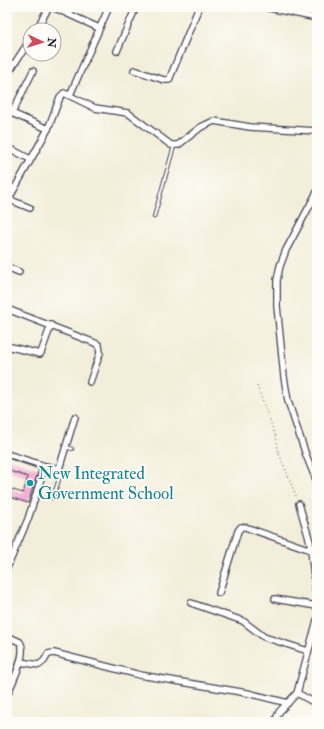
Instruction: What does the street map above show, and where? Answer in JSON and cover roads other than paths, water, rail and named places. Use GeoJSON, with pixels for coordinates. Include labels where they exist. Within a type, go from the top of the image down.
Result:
{"type":"FeatureCollection","features":[{"type":"Feature","properties":{"kind":"street"},"geometry":{"type":"LineString","coordinates":[[41,22],[49,7]]}},
{"type":"Feature","properties":{"kind":"street"},"geometry":{"type":"LineString","coordinates":[[53,7],[100,28]]}},
{"type":"Feature","properties":{"kind":"street"},"geometry":{"type":"LineString","coordinates":[[70,95],[109,7]]}},
{"type":"Feature","properties":{"kind":"street"},"geometry":{"type":"LineString","coordinates":[[117,51],[136,7]]}},
{"type":"Feature","properties":{"kind":"street"},"geometry":{"type":"LineString","coordinates":[[134,70],[164,80],[169,80],[200,7]]}},
{"type":"Feature","properties":{"kind":"street"},"geometry":{"type":"LineString","coordinates":[[265,7],[317,18]]}},
{"type":"Feature","properties":{"kind":"street"},"geometry":{"type":"LineString","coordinates":[[7,75],[22,52]]}},
{"type":"Feature","properties":{"kind":"street"},"geometry":{"type":"LineString","coordinates":[[33,71],[10,112],[48,129]]}},
{"type":"Feature","properties":{"kind":"street"},"geometry":{"type":"LineString","coordinates":[[30,208],[8,200],[30,158],[48,129],[60,97],[64,92],[95,108],[128,113],[167,143],[174,146],[178,145],[201,127],[214,121],[250,127],[317,131]]}},
{"type":"Feature","properties":{"kind":"street"},"geometry":{"type":"LineString","coordinates":[[7,147],[30,158]]}},
{"type":"Feature","properties":{"kind":"street"},"geometry":{"type":"LineString","coordinates":[[7,186],[14,189]]}},
{"type":"Feature","properties":{"kind":"street"},"geometry":{"type":"LineString","coordinates":[[317,192],[286,250],[277,280],[277,306],[281,333],[284,377],[288,401],[306,455],[317,482]]}},
{"type":"Feature","properties":{"kind":"street"},"geometry":{"type":"LineString","coordinates":[[7,267],[19,272]]}},
{"type":"Feature","properties":{"kind":"street"},"geometry":{"type":"LineString","coordinates":[[7,309],[99,345],[100,353],[90,382]]}},
{"type":"Feature","properties":{"kind":"street"},"geometry":{"type":"LineString","coordinates":[[11,347],[40,354],[51,325]]}},
{"type":"Feature","properties":{"kind":"street"},"geometry":{"type":"LineString","coordinates":[[7,454],[57,469],[60,467],[69,448],[75,425],[75,418]]}},
{"type":"Feature","properties":{"kind":"street"},"geometry":{"type":"LineString","coordinates":[[7,568],[28,519],[45,466]]}},
{"type":"Feature","properties":{"kind":"street"},"geometry":{"type":"LineString","coordinates":[[299,504],[307,529],[311,550],[317,602]]}},
{"type":"Feature","properties":{"kind":"street"},"geometry":{"type":"LineString","coordinates":[[219,593],[238,531],[241,527],[245,527],[311,550]]}},
{"type":"Feature","properties":{"kind":"street"},"geometry":{"type":"LineString","coordinates":[[275,599],[317,606]]}},
{"type":"Feature","properties":{"kind":"street"},"geometry":{"type":"LineString","coordinates":[[191,603],[243,621],[264,637],[308,651]]}},
{"type":"Feature","properties":{"kind":"street"},"geometry":{"type":"LineString","coordinates":[[275,722],[279,712],[297,693],[317,620]]}},
{"type":"Feature","properties":{"kind":"street"},"geometry":{"type":"LineString","coordinates":[[7,636],[20,642],[22,645],[20,662],[7,695]]}},
{"type":"Feature","properties":{"kind":"street"},"geometry":{"type":"LineString","coordinates":[[20,662],[39,665],[44,661],[48,654],[54,653],[140,675],[247,693],[288,703]]}},
{"type":"Feature","properties":{"kind":"street"},"geometry":{"type":"LineString","coordinates":[[297,693],[317,704]]}},
{"type":"Feature","properties":{"kind":"lane"},"geometry":{"type":"LineString","coordinates":[[154,217],[174,146]]}},
{"type":"Feature","properties":{"kind":"lane"},"geometry":{"type":"LineString","coordinates":[[53,498],[61,473],[57,469]]}},
{"type":"Feature","properties":{"kind":"place","name":"New Integrated Government School"},"geometry":{"type":"Point","coordinates":[30,483]}}]}
